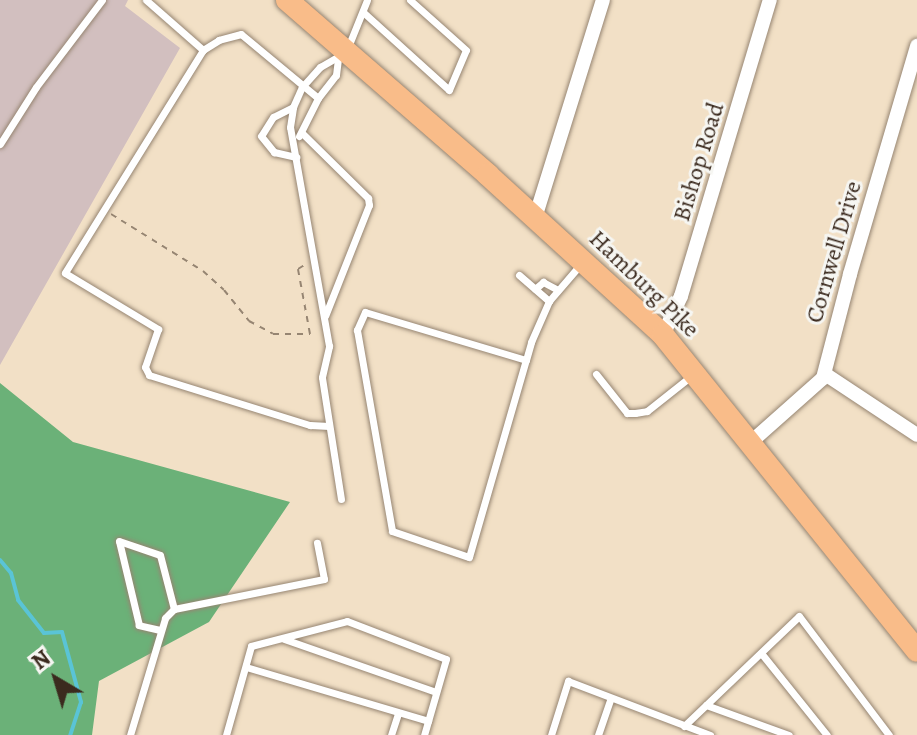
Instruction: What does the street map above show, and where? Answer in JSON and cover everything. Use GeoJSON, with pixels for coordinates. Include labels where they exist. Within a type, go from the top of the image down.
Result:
{"type":"FeatureCollection","features":[{"type":"Feature","properties":{"kind":"main road","name":"Hamburg Pike"},"geometry":{"type":"LineString","coordinates":[[287,0],[342,55],[535,218],[663,335],[751,442],[866,592],[917,651]]}},
{"type":"Feature","properties":{"kind":"street"},"geometry":{"type":"LineString","coordinates":[[535,218],[603,0]]}},
{"type":"Feature","properties":{"kind":"street","name":"Bishop Road"},"geometry":{"type":"LineString","coordinates":[[663,335],[681,296],[770,0]]}},
{"type":"Feature","properties":{"kind":"street","name":"Cornwell Drive"},"geometry":{"type":"LineString","coordinates":[[825,374],[834,329],[917,46]]}},
{"type":"Feature","properties":{"kind":"street"},"geometry":{"type":"LineString","coordinates":[[751,442],[825,374],[917,435]]}},
{"type":"Feature","properties":{"kind":"lane"},"geometry":{"type":"LineString","coordinates":[[0,144],[36,87],[102,0]]}},
{"type":"Feature","properties":{"kind":"lane"},"geometry":{"type":"LineString","coordinates":[[146,0],[203,50]]}},
{"type":"Feature","properties":{"kind":"lane"},"geometry":{"type":"LineString","coordinates":[[357,0],[449,90],[466,50],[410,0]]}},
{"type":"Feature","properties":{"kind":"lane"},"geometry":{"type":"LineString","coordinates":[[294,140],[302,133],[318,98],[336,75],[365,7]]}},
{"type":"Feature","properties":{"kind":"lane"},"geometry":{"type":"LineString","coordinates":[[318,98],[241,34],[219,40],[203,50],[65,273],[158,329],[145,367],[149,375],[310,425],[329,426]]}},
{"type":"Feature","properties":{"kind":"lane"},"geometry":{"type":"LineString","coordinates":[[341,499],[322,377],[329,346],[290,127],[293,107],[302,87],[320,67],[342,55]]}},
{"type":"Feature","properties":{"kind":"lane"},"geometry":{"type":"LineString","coordinates":[[293,107],[273,117],[261,136],[274,152],[296,157]]}},
{"type":"Feature","properties":{"kind":"lane"},"geometry":{"type":"LineString","coordinates":[[302,133],[368,198],[369,205],[324,318]]}},
{"type":"Feature","properties":{"kind":"lane"},"geometry":{"type":"LineString","coordinates":[[526,360],[365,312],[357,330],[392,531],[469,557],[526,360],[549,301],[584,261]]}},
{"type":"Feature","properties":{"kind":"lane"},"geometry":{"type":"LineString","coordinates":[[519,275],[549,301]]}},
{"type":"Feature","properties":{"kind":"lane"},"geometry":{"type":"LineString","coordinates":[[535,289],[543,282],[558,290]]}},
{"type":"Feature","properties":{"kind":"lane"},"geometry":{"type":"LineString","coordinates":[[596,374],[627,413],[635,413],[647,411],[695,372]]}},
{"type":"Feature","properties":{"kind":"lane"},"geometry":{"type":"LineString","coordinates":[[160,630],[139,625],[119,541],[160,555],[174,609]]}},
{"type":"Feature","properties":{"kind":"lane"},"geometry":{"type":"LineString","coordinates":[[130,735],[160,630],[174,609],[324,579],[317,543]]}},
{"type":"Feature","properties":{"kind":"lane"},"geometry":{"type":"LineString","coordinates":[[684,726],[799,616],[889,735]]}},
{"type":"Feature","properties":{"kind":"lane"},"geometry":{"type":"LineString","coordinates":[[226,735],[251,646],[347,621],[446,659],[424,735]]}},
{"type":"Feature","properties":{"kind":"lane"},"geometry":{"type":"LineString","coordinates":[[282,639],[436,692]]}},
{"type":"Feature","properties":{"kind":"lane"},"geometry":{"type":"LineString","coordinates":[[761,653],[827,735]]}},
{"type":"Feature","properties":{"kind":"lane"},"geometry":{"type":"LineString","coordinates":[[246,667],[428,721]]}},
{"type":"Feature","properties":{"kind":"lane"},"geometry":{"type":"LineString","coordinates":[[551,735],[568,681],[710,735]]}},
{"type":"Feature","properties":{"kind":"lane"},"geometry":{"type":"LineString","coordinates":[[598,735],[611,698]]}},
{"type":"Feature","properties":{"kind":"lane"},"geometry":{"type":"LineString","coordinates":[[706,705],[789,735]]}},
{"type":"Feature","properties":{"kind":"lane"},"geometry":{"type":"LineString","coordinates":[[391,735],[398,714]]}},
{"type":"Feature","properties":{"kind":"path"},"geometry":{"type":"LineString","coordinates":[[105,210],[203,271],[249,321],[273,334],[310,334],[298,269],[315,263]]}},
{"type":"Feature","properties":{"kind":"shaded area"},"geometry":{"type":"Polygon","coordinates":[[[0,0],[128,0],[125,6],[180,48],[0,365],[0,0]]]}},
{"type":"Feature","properties":{"kind":"green space"},"geometry":{"type":"Polygon","coordinates":[[[0,383],[73,442],[290,502],[209,622],[99,681],[92,735],[0,735],[0,383]]]}},
{"type":"Feature","properties":{"kind":"waterway"},"geometry":{"type":"LineString","coordinates":[[0,560],[11,573],[18,600],[44,633],[62,632],[81,702],[70,735]]}}]}
